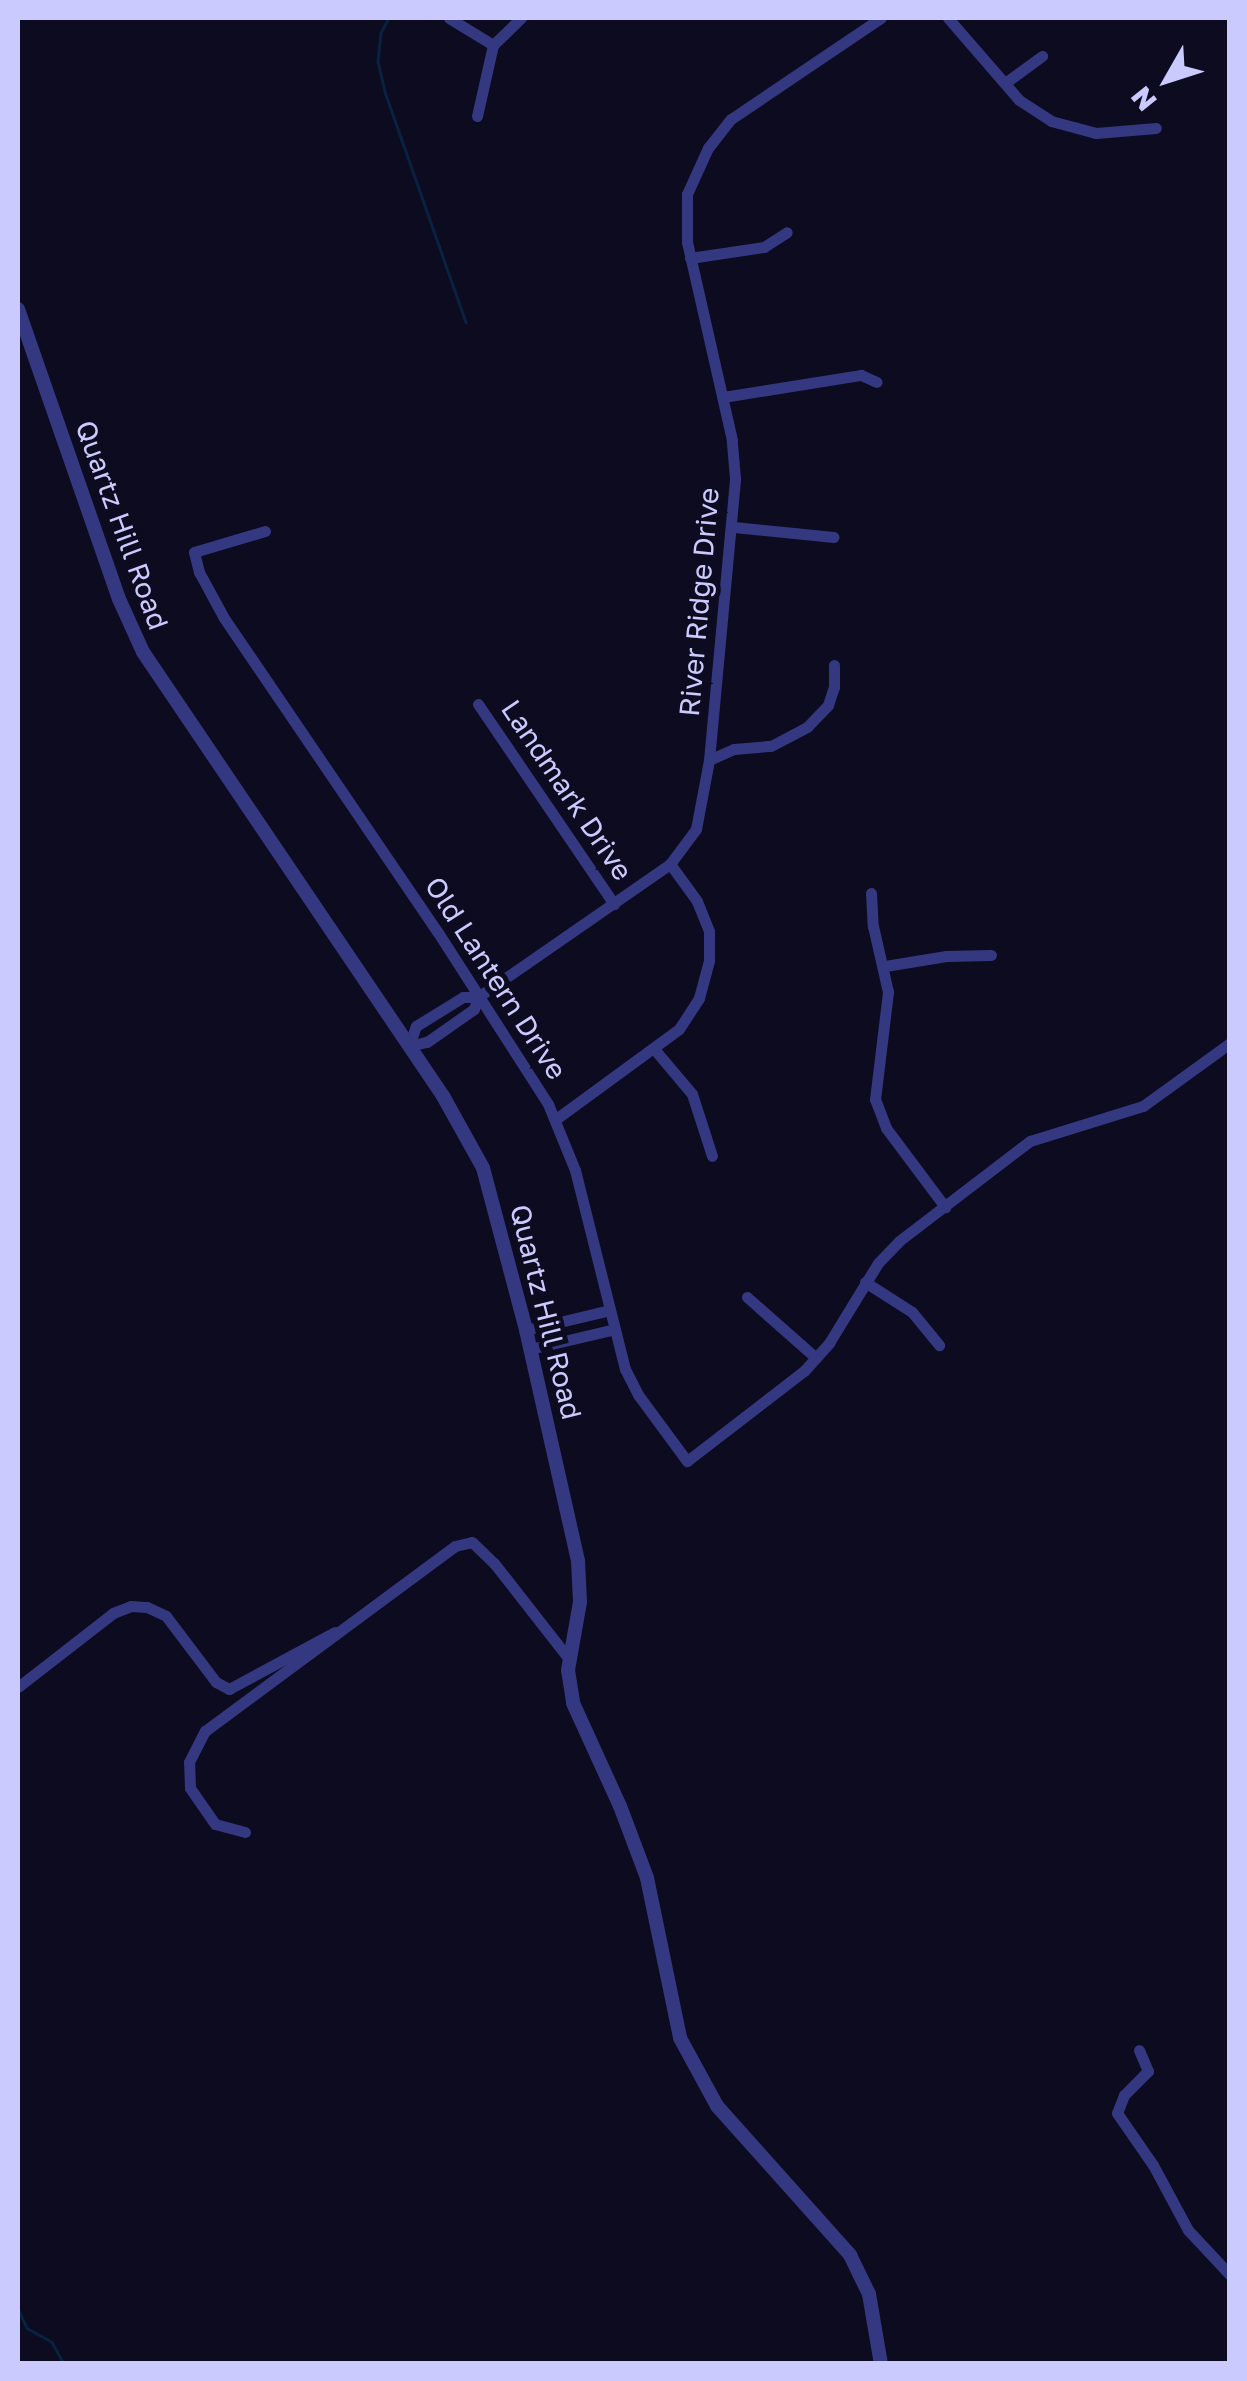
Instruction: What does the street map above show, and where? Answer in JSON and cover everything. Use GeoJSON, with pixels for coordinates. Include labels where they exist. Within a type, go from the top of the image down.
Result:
{"type":"FeatureCollection","features":[{"type":"Feature","properties":{"kind":"street"},"geometry":{"type":"LineString","coordinates":[[449,18],[493,45]]}},
{"type":"Feature","properties":{"kind":"street"},"geometry":{"type":"LineString","coordinates":[[476,116],[493,45],[521,18]]}},
{"type":"Feature","properties":{"kind":"street","name":"River Ridge Drive"},"geometry":{"type":"LineString","coordinates":[[409,1046],[416,1026],[463,997],[478,997],[670,864],[699,821],[734,527],[734,458],[690,258],[686,194],[713,140],[731,119],[880,18]]}},
{"type":"Feature","properties":{"kind":"street"},"geometry":{"type":"LineString","coordinates":[[948,18],[1034,111],[1071,128],[1118,134],[1156,128]]}},
{"type":"Feature","properties":{"kind":"street"},"geometry":{"type":"LineString","coordinates":[[1005,83],[1042,56]]}},
{"type":"Feature","properties":{"kind":"street"},"geometry":{"type":"LineString","coordinates":[[690,258],[764,246],[788,232]]}},
{"type":"Feature","properties":{"kind":"street","name":"Quartz Hill Road"},"geometry":{"type":"LineString","coordinates":[[18,309],[118,599],[142,652],[454,1113],[483,1168],[526,1330],[578,1561],[580,1602],[569,1659],[577,1715],[620,1806],[646,1878],[686,2051],[717,2106],[850,2255],[869,2294],[881,2364]]}},
{"type":"Feature","properties":{"kind":"street"},"geometry":{"type":"LineString","coordinates":[[722,397],[862,375],[877,382]]}},
{"type":"Feature","properties":{"kind":"street"},"geometry":{"type":"LineString","coordinates":[[734,527],[834,536]]}},
{"type":"Feature","properties":{"kind":"street","name":"Old Lantern Drive"},"geometry":{"type":"LineString","coordinates":[[265,531],[194,552],[224,618],[556,1119],[585,1205],[634,1389],[687,1461],[816,1358]]}},
{"type":"Feature","properties":{"kind":"street"},"geometry":{"type":"LineString","coordinates":[[709,760],[734,749],[771,746],[808,727],[828,704],[834,687],[834,664]]}},
{"type":"Feature","properties":{"kind":"street","name":"Landmark Drive"},"geometry":{"type":"LineString","coordinates":[[478,704],[614,904]]}},
{"type":"Feature","properties":{"kind":"street"},"geometry":{"type":"LineString","coordinates":[[556,1119],[656,1050],[683,1026],[695,1006],[711,948],[700,907],[670,864]]}},
{"type":"Feature","properties":{"kind":"street"},"geometry":{"type":"LineString","coordinates":[[871,892],[873,926],[885,966],[889,1011],[876,1066],[876,1100],[886,1128],[944,1207]]}},
{"type":"Feature","properties":{"kind":"street"},"geometry":{"type":"LineString","coordinates":[[885,966],[946,956],[991,955]]}},
{"type":"Feature","properties":{"kind":"street","name":"River Ridge Drive"},"geometry":{"type":"LineString","coordinates":[[409,1046],[426,1042],[474,1009],[478,997]]}},
{"type":"Feature","properties":{"kind":"street"},"geometry":{"type":"LineString","coordinates":[[748,1298],[816,1358],[888,1252],[1030,1141],[1143,1106],[1230,1043]]}},
{"type":"Feature","properties":{"kind":"street"},"geometry":{"type":"LineString","coordinates":[[656,1050],[692,1094],[712,1156]]}},
{"type":"Feature","properties":{"kind":"street"},"geometry":{"type":"LineString","coordinates":[[866,1282],[912,1312],[939,1345]]}},
{"type":"Feature","properties":{"kind":"street"},"geometry":{"type":"LineString","coordinates":[[526,1330],[610,1310]]}},
{"type":"Feature","properties":{"kind":"street"},"geometry":{"type":"LineString","coordinates":[[530,1349],[615,1329]]}},
{"type":"Feature","properties":{"kind":"street"},"geometry":{"type":"LineString","coordinates":[[246,1832],[215,1824],[196,1801],[188,1774],[197,1743],[216,1720],[455,1546],[468,1542],[494,1562],[569,1659]]}},
{"type":"Feature","properties":{"kind":"street"},"geometry":{"type":"LineString","coordinates":[[18,1687],[113,1614],[131,1606],[148,1607],[166,1616],[216,1682],[229,1689],[242,1686],[311,1642],[344,1630]]}},
{"type":"Feature","properties":{"kind":"street"},"geometry":{"type":"LineString","coordinates":[[1139,2050],[1148,2071],[1124,2095],[1117,2113],[1153,2164],[1188,2230],[1230,2275]]}},
{"type":"Feature","properties":{"kind":"waterway"},"geometry":{"type":"LineString","coordinates":[[389,18],[381,33],[378,61],[385,92],[466,322]]}},
{"type":"Feature","properties":{"kind":"waterway"},"geometry":{"type":"LineString","coordinates":[[18,2308],[27,2328],[52,2342],[64,2364]]}}]}
